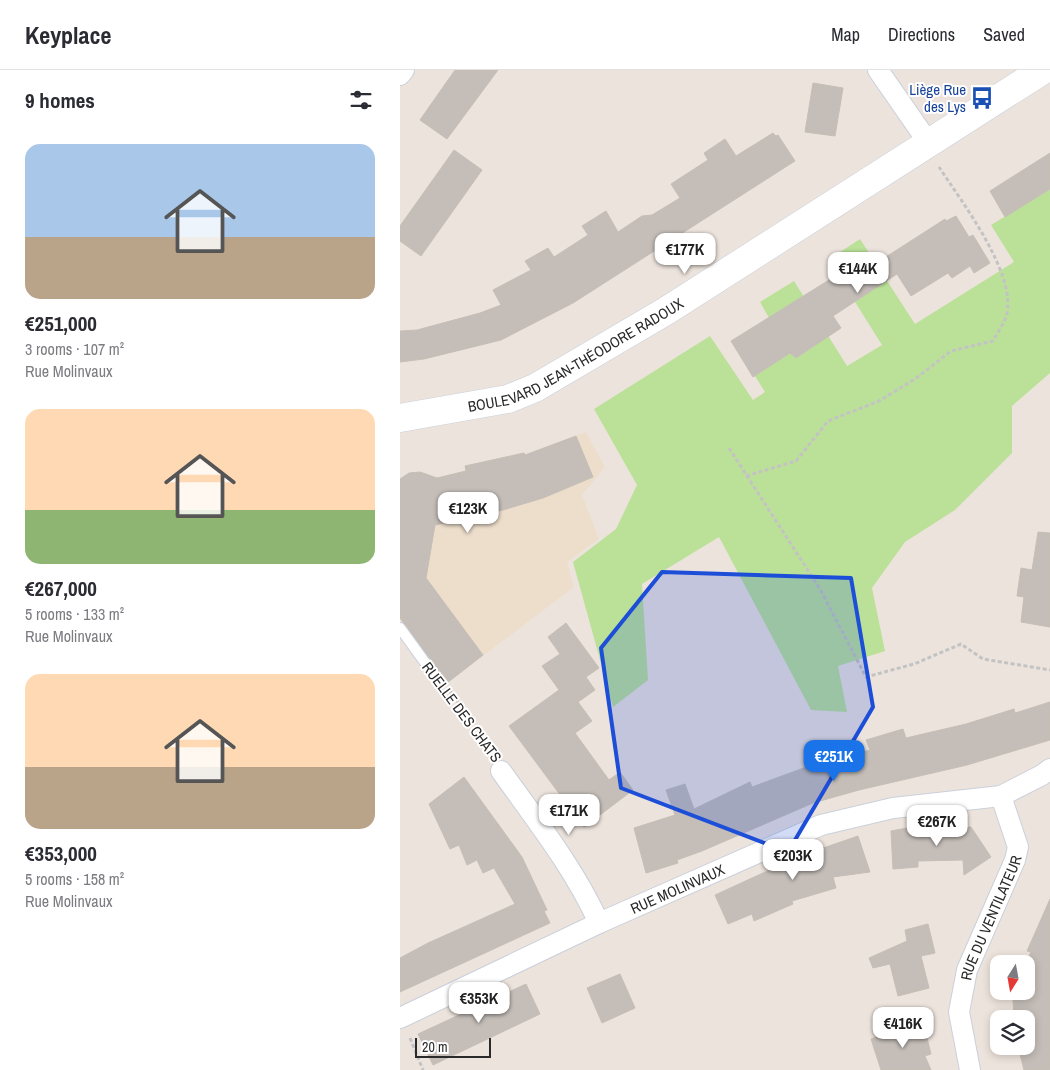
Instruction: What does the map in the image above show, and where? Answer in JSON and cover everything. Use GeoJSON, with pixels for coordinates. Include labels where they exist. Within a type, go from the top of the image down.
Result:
{"type":"FeatureCollection","features":[{"type":"Feature","properties":{"kind":"street"},"geometry":{"type":"LineString","coordinates":[[400,75],[404,70]]}},
{"type":"Feature","properties":{"kind":"street"},"geometry":{"type":"LineString","coordinates":[[878,70],[926,143]]}},
{"type":"Feature","properties":{"kind":"street","name":"BOULEVARD JEAN-THÉODORE RADOUX"},"geometry":{"type":"LineString","coordinates":[[400,418],[508,398],[535,388],[652,320],[820,214],[926,143],[1043,70]]}},
{"type":"Feature","properties":{"kind":"street","name":"RUE MOLINVAUX"},"geometry":{"type":"LineString","coordinates":[[400,1018],[600,923],[821,825],[893,808],[1001,796],[1042,775],[1050,768]]}},
{"type":"Feature","properties":{"kind":"street","name":"RUELLE DES CHATS"},"geometry":{"type":"LineString","coordinates":[[501,771],[569,867],[589,900],[600,923]]}},
{"type":"Feature","properties":{"kind":"street","name":"RUE DU VENTILATEUR"},"geometry":{"type":"LineString","coordinates":[[970,1070],[959,1012],[967,970],[1016,860],[1018,847],[1001,796]]}},
{"type":"Feature","properties":{"kind":"lane","name":"RUELLE DES CHATS"},"geometry":{"type":"LineString","coordinates":[[400,628],[437,679]]}},
{"type":"Feature","properties":{"kind":"path"},"geometry":{"type":"LineString","coordinates":[[746,476],[796,462],[828,421],[879,401],[915,379],[951,351],[993,340],[1006,316],[1008,292],[988,242],[926,143]]}},
{"type":"Feature","properties":{"kind":"path"},"geometry":{"type":"LineString","coordinates":[[729,448],[820,589],[866,677],[914,664],[961,644],[983,659],[1050,670]]}},
{"type":"Feature","properties":{"kind":"path","name":"RUELLE DES CHATS"},"geometry":{"type":"LineString","coordinates":[[437,679],[443,682],[502,762],[501,771]]}},
{"type":"Feature","properties":{"kind":"path"},"geometry":{"type":"LineString","coordinates":[[400,1018],[423,1070]]}},
{"type":"Feature","properties":{"kind":"highlighted area"},"geometry":{"type":"Polygon","coordinates":[[[662,572],[851,578],[873,707],[788,852],[621,788],[601,648],[662,572]]]}},
{"type":"Feature","properties":{"kind":"shaded area"},"geometry":{"type":"Polygon","coordinates":[[[586,432],[605,467],[582,495],[599,539],[567,562],[574,587],[447,683],[400,618],[400,479],[409,473],[420,472],[438,478],[465,471],[465,466],[488,461],[491,467],[586,432]]]}},
{"type":"Feature","properties":{"kind":"green space"},"geometry":{"type":"Polygon","coordinates":[[[1050,189],[1050,373],[1012,406],[1012,453],[955,510],[905,542],[872,588],[885,651],[838,666],[847,712],[811,710],[719,537],[642,584],[648,680],[613,707],[573,562],[616,529],[637,485],[594,409],[710,336],[753,400],[765,392],[755,376],[788,350],[796,358],[816,345],[789,305],[769,318],[760,302],[794,281],[847,366],[882,345],[855,302],[875,288],[858,262],[837,275],[828,260],[860,239],[915,324],[1014,262],[991,225],[1050,189]]]}},
{"type":"Feature","properties":{"kind":"building"},"geometry":{"type":"Polygon","coordinates":[[[455,70],[498,70],[447,139],[420,120],[455,70]]]}},
{"type":"Feature","properties":{"kind":"building"},"geometry":{"type":"Polygon","coordinates":[[[813,83],[843,88],[835,136],[805,132],[813,83]]]}},
{"type":"Feature","properties":{"kind":"building"},"geometry":{"type":"Polygon","coordinates":[[[773,133],[776,136],[778,135],[795,161],[573,303],[501,340],[424,359],[400,362],[400,331],[417,330],[480,313],[501,305],[493,290],[531,270],[525,261],[548,248],[554,257],[588,235],[582,226],[606,211],[618,232],[642,216],[652,215],[680,198],[671,184],[708,160],[704,153],[725,139],[736,156],[773,133]]]}},
{"type":"Feature","properties":{"kind":"building"},"geometry":{"type":"Polygon","coordinates":[[[454,150],[482,170],[421,256],[400,241],[400,226],[454,150]]]}},
{"type":"Feature","properties":{"kind":"building"},"geometry":{"type":"Polygon","coordinates":[[[1050,153],[1050,189],[1005,217],[990,191],[1050,153]]]}},
{"type":"Feature","properties":{"kind":"building"},"geometry":{"type":"Polygon","coordinates":[[[956,216],[969,237],[973,235],[990,263],[974,273],[970,266],[952,278],[948,273],[911,296],[897,274],[833,316],[841,328],[796,358],[790,353],[753,377],[731,341],[858,262],[864,271],[945,219],[946,221],[956,216]]]}},
{"type":"Feature","properties":{"kind":"building"},"geometry":{"type":"Polygon","coordinates":[[[576,436],[593,477],[543,498],[503,510],[435,525],[426,578],[483,655],[447,683],[400,618],[400,479],[409,473],[420,472],[437,478],[466,471],[465,466],[524,453],[525,455],[576,436]]]}},
{"type":"Feature","properties":{"kind":"building"},"geometry":{"type":"Polygon","coordinates":[[[1038,532],[1050,533],[1050,627],[1021,622],[1024,597],[1017,596],[1021,568],[1032,570],[1038,532]]]}},
{"type":"Feature","properties":{"kind":"building"},"geometry":{"type":"Polygon","coordinates":[[[566,623],[599,668],[586,677],[595,690],[578,702],[592,721],[575,733],[609,780],[620,772],[633,790],[584,827],[509,726],[559,690],[542,666],[560,654],[548,637],[566,623]]]}},
{"type":"Feature","properties":{"kind":"building"},"geometry":{"type":"Polygon","coordinates":[[[1050,702],[1050,740],[967,765],[859,790],[813,803],[677,860],[678,863],[646,873],[634,828],[675,815],[666,790],[685,784],[694,809],[750,782],[752,787],[809,766],[870,750],[866,740],[903,729],[906,738],[966,724],[1014,709],[1015,713],[1050,702]]]}},
{"type":"Feature","properties":{"kind":"building"},"geometry":{"type":"Polygon","coordinates":[[[464,777],[522,857],[547,910],[544,911],[550,923],[400,992],[400,958],[428,943],[515,904],[494,868],[483,873],[477,860],[467,865],[459,845],[450,849],[429,804],[464,777]]]}},
{"type":"Feature","properties":{"kind":"building"},"geometry":{"type":"Polygon","coordinates":[[[971,827],[991,857],[964,875],[963,860],[918,861],[918,867],[893,869],[891,831],[907,828],[971,827]]]}},
{"type":"Feature","properties":{"kind":"building"},"geometry":{"type":"Polygon","coordinates":[[[858,836],[870,872],[833,877],[836,888],[792,901],[793,904],[754,921],[752,914],[728,924],[715,895],[800,856],[858,836]]]}},
{"type":"Feature","properties":{"kind":"building"},"geometry":{"type":"Polygon","coordinates":[[[1050,899],[1050,1070],[1024,1070],[1020,1055],[1035,1055],[1035,1010],[1014,1010],[1013,1000],[1035,1000],[1035,955],[1030,955],[1031,952],[1027,951],[1050,899]]]}},
{"type":"Feature","properties":{"kind":"building"},"geometry":{"type":"Polygon","coordinates":[[[928,924],[935,953],[921,956],[929,988],[898,996],[890,964],[873,968],[869,958],[907,941],[905,930],[928,924]]]}},
{"type":"Feature","properties":{"kind":"building"},"geometry":{"type":"Polygon","coordinates":[[[620,974],[635,1008],[602,1023],[587,988],[620,974]]]}},
{"type":"Feature","properties":{"kind":"building"},"geometry":{"type":"Polygon","coordinates":[[[526,984],[540,1014],[433,1065],[418,1034],[526,984]]]}},
{"type":"Feature","properties":{"kind":"building"},"geometry":{"type":"Polygon","coordinates":[[[923,1022],[931,1054],[925,1056],[931,1070],[881,1070],[871,1039],[923,1022]]]}},
{"type":"Feature","properties":{"kind":"place","name":"Liège Rue des Lys"},"geometry":{"type":"Point","coordinates":[982,98]}}]}
